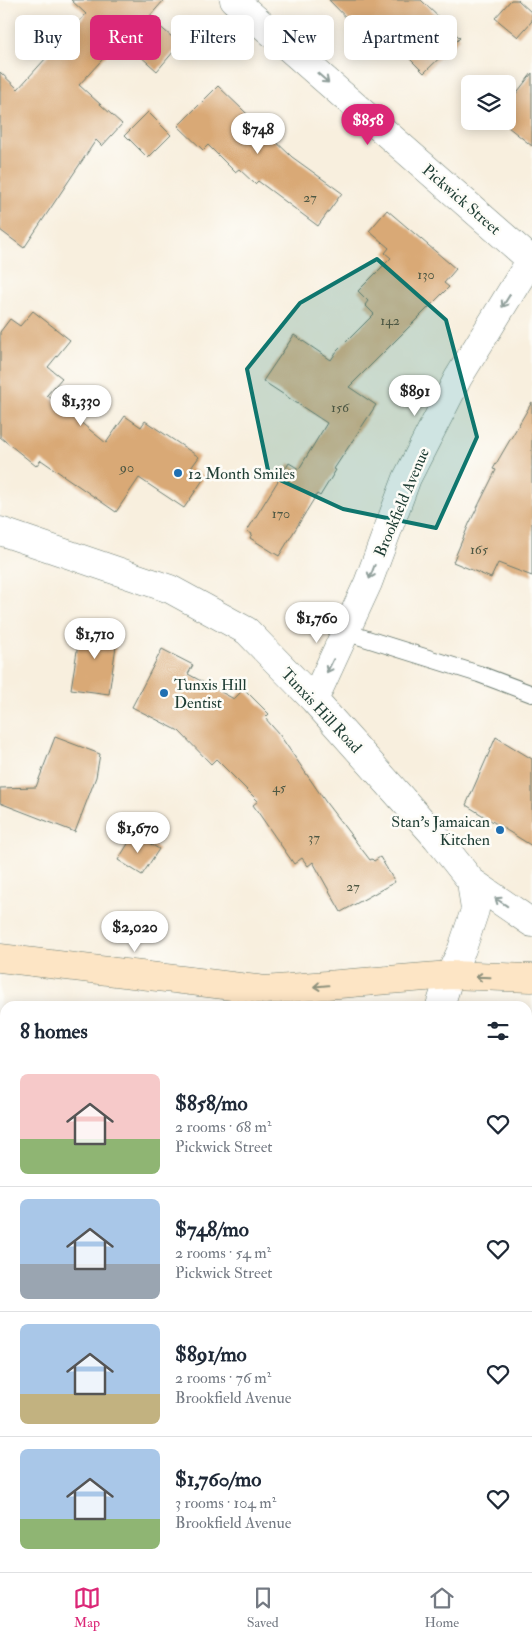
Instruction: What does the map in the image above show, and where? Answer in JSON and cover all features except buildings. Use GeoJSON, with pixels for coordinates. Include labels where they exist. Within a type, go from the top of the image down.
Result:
{"type":"FeatureCollection","features":[{"type":"Feature","properties":{"kind":"main road"},"geometry":{"type":"LineString","coordinates":[[0,958],[265,990],[450,975],[532,978]]}},
{"type":"Feature","properties":{"kind":"main road"},"geometry":{"type":"LineString","coordinates":[[265,990],[297,1001]]}},
{"type":"Feature","properties":{"kind":"street","name":"Pickwick Street"},"geometry":{"type":"LineString","coordinates":[[234,0],[532,259]]}},
{"type":"Feature","properties":{"kind":"street","name":"Brookfield Avenue"},"geometry":{"type":"LineString","coordinates":[[314,700],[368,582],[408,478],[458,378],[532,259]]}},
{"type":"Feature","properties":{"kind":"street","name":"Tunxis Hill Road"},"geometry":{"type":"LineString","coordinates":[[1,532],[170,588],[247,631],[314,700],[437,838],[470,881],[532,923]]}},
{"type":"Feature","properties":{"kind":"street","name":"Tunxis Hill Road"},"geometry":{"type":"LineString","coordinates":[[442,1001],[476,910],[470,881]]}},
{"type":"Feature","properties":{"kind":"lane"},"geometry":{"type":"LineString","coordinates":[[345,632],[479,674],[532,694]]}},
{"type":"Feature","properties":{"kind":"highlighted area"},"geometry":{"type":"Polygon","coordinates":[[[377,259],[446,320],[477,437],[436,528],[343,509],[269,475],[247,369],[300,303],[377,259]]]}},
{"type":"Feature","properties":{"kind":"place","name":"12 Month Smiles"},"geometry":{"type":"Point","coordinates":[178,473]}},
{"type":"Feature","properties":{"kind":"place","name":"Tunxis Hill Dentist"},"geometry":{"type":"Point","coordinates":[164,693]}},
{"type":"Feature","properties":{"kind":"place","name":"Stan's Jamaican Kitchen"},"geometry":{"type":"Point","coordinates":[500,830]}}]}
